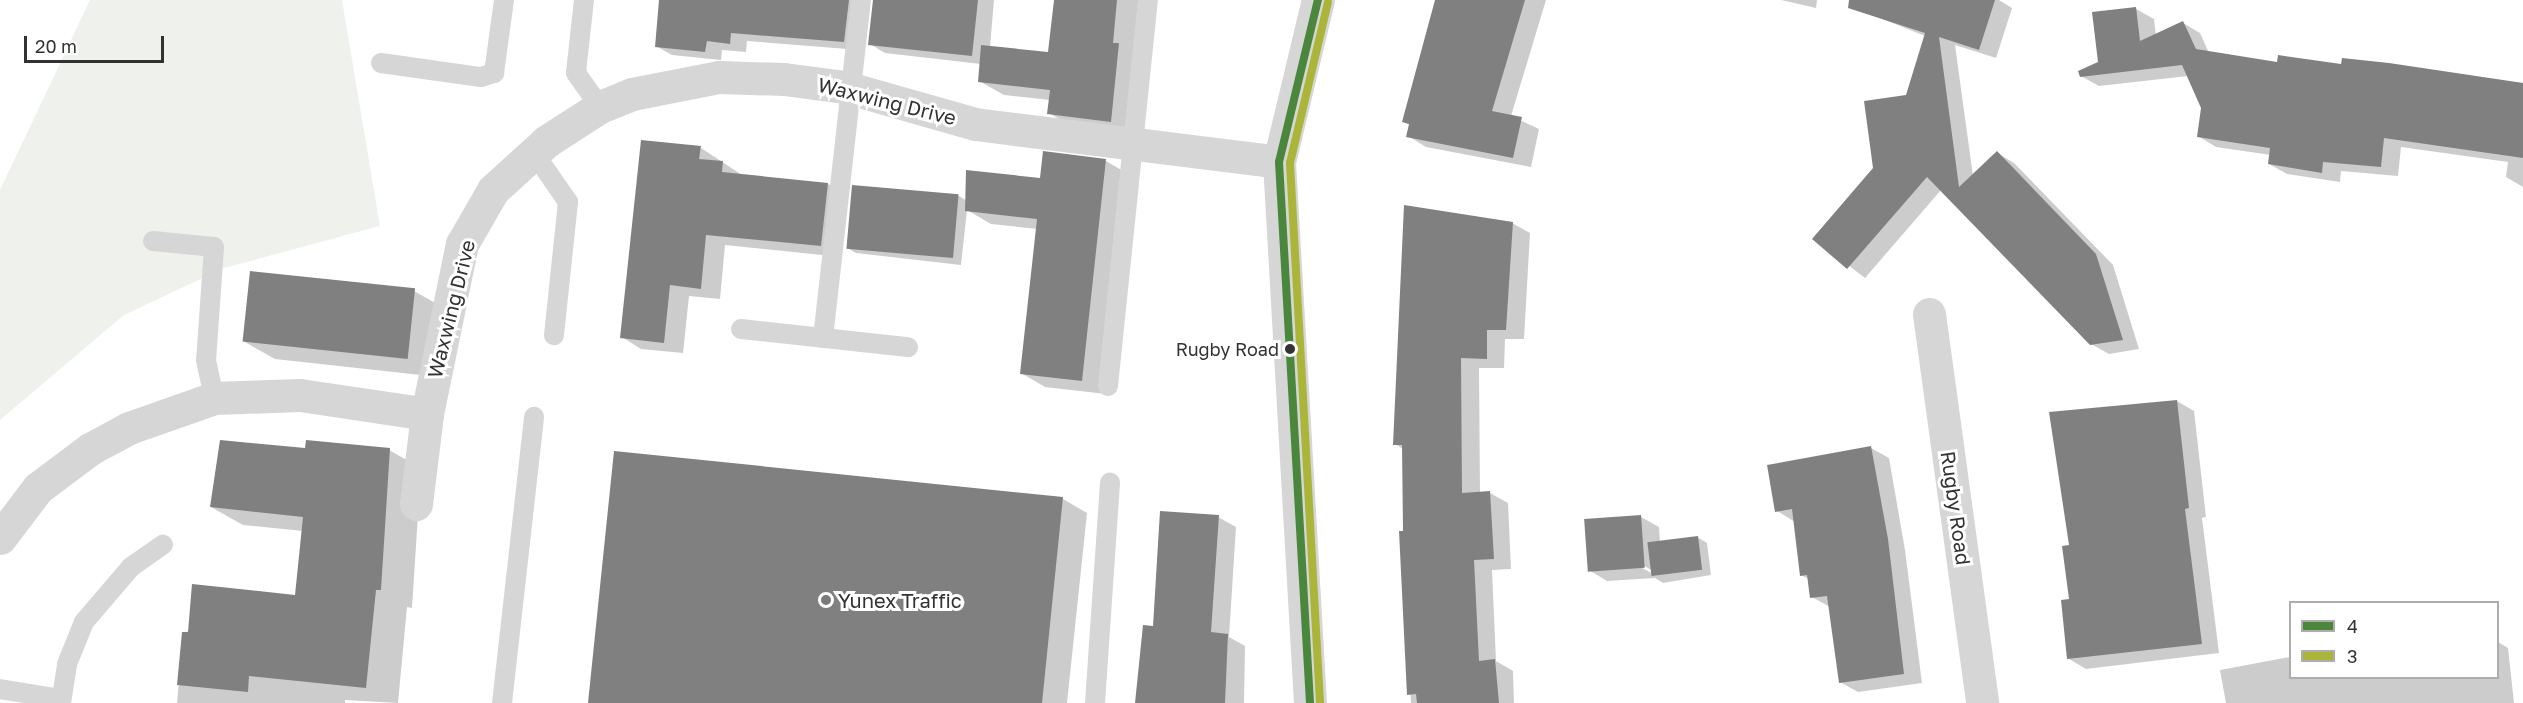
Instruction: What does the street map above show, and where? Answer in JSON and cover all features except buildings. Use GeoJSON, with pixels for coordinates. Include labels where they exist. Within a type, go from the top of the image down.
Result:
{"type":"FeatureCollection","features":[{"type":"Feature","properties":{"kind":"street"},"geometry":{"type":"LineString","coordinates":[[1310,703],[1279,162],[1318,0]]}},
{"type":"Feature","properties":{"kind":"street","name":"Waxwing Drive"},"geometry":{"type":"LineString","coordinates":[[416,504],[427,414],[462,244],[493,190],[534,153],[600,107],[632,94],[719,77],[784,79],[851,89],[975,124],[1279,162]]}},
{"type":"Feature","properties":{"kind":"street","name":"Rugby Road"},"geometry":{"type":"LineString","coordinates":[[1929,314],[1982,703]]}},
{"type":"Feature","properties":{"kind":"street"},"geometry":{"type":"LineString","coordinates":[[0,538],[38,488],[90,449],[129,428],[214,398],[300,395],[427,414]]}},
{"type":"Feature","properties":{"kind":"lane"},"geometry":{"type":"LineString","coordinates":[[381,63],[481,77],[494,73],[504,0]]}},
{"type":"Feature","properties":{"kind":"lane"},"geometry":{"type":"LineString","coordinates":[[584,0],[576,73],[600,107]]}},
{"type":"Feature","properties":{"kind":"lane"},"geometry":{"type":"LineString","coordinates":[[823,338],[861,0]]}},
{"type":"Feature","properties":{"kind":"lane"},"geometry":{"type":"LineString","coordinates":[[1108,386],[1148,0]]}},
{"type":"Feature","properties":{"kind":"lane"},"geometry":{"type":"LineString","coordinates":[[534,153],[568,202],[554,335]]}},
{"type":"Feature","properties":{"kind":"lane"},"geometry":{"type":"LineString","coordinates":[[153,241],[214,247],[206,360],[214,398]]}},
{"type":"Feature","properties":{"kind":"lane"},"geometry":{"type":"LineString","coordinates":[[741,329],[908,347]]}},
{"type":"Feature","properties":{"kind":"lane"},"geometry":{"type":"LineString","coordinates":[[502,703],[534,417]]}},
{"type":"Feature","properties":{"kind":"lane"},"geometry":{"type":"LineString","coordinates":[[1095,703],[1110,483]]}},
{"type":"Feature","properties":{"kind":"lane"},"geometry":{"type":"LineString","coordinates":[[0,689],[61,701],[68,664],[84,622],[132,567],[163,545]]}},
{"type":"Feature","properties":{"kind":"shaded area"},"geometry":{"type":"Polygon","coordinates":[[[90,0],[342,0],[380,226],[224,268],[124,315],[0,420],[0,190],[90,0]]]}},
{"type":"Feature","properties":{"kind":"transit line","name":"4"},"geometry":{"type":"LineString","coordinates":[[1310,703],[1279,162],[1318,0]]}},
{"type":"Feature","properties":{"kind":"transit line","name":"3"},"geometry":{"type":"LineString","coordinates":[[1320,702],[1290,163],[1328,2]]}},
{"type":"Feature","properties":{"kind":"place","name":"Rugby Road"},"geometry":{"type":"Point","coordinates":[1290,349]}},
{"type":"Feature","properties":{"kind":"place","name":"Yunex Traffic"},"geometry":{"type":"Point","coordinates":[826,600]}}]}
